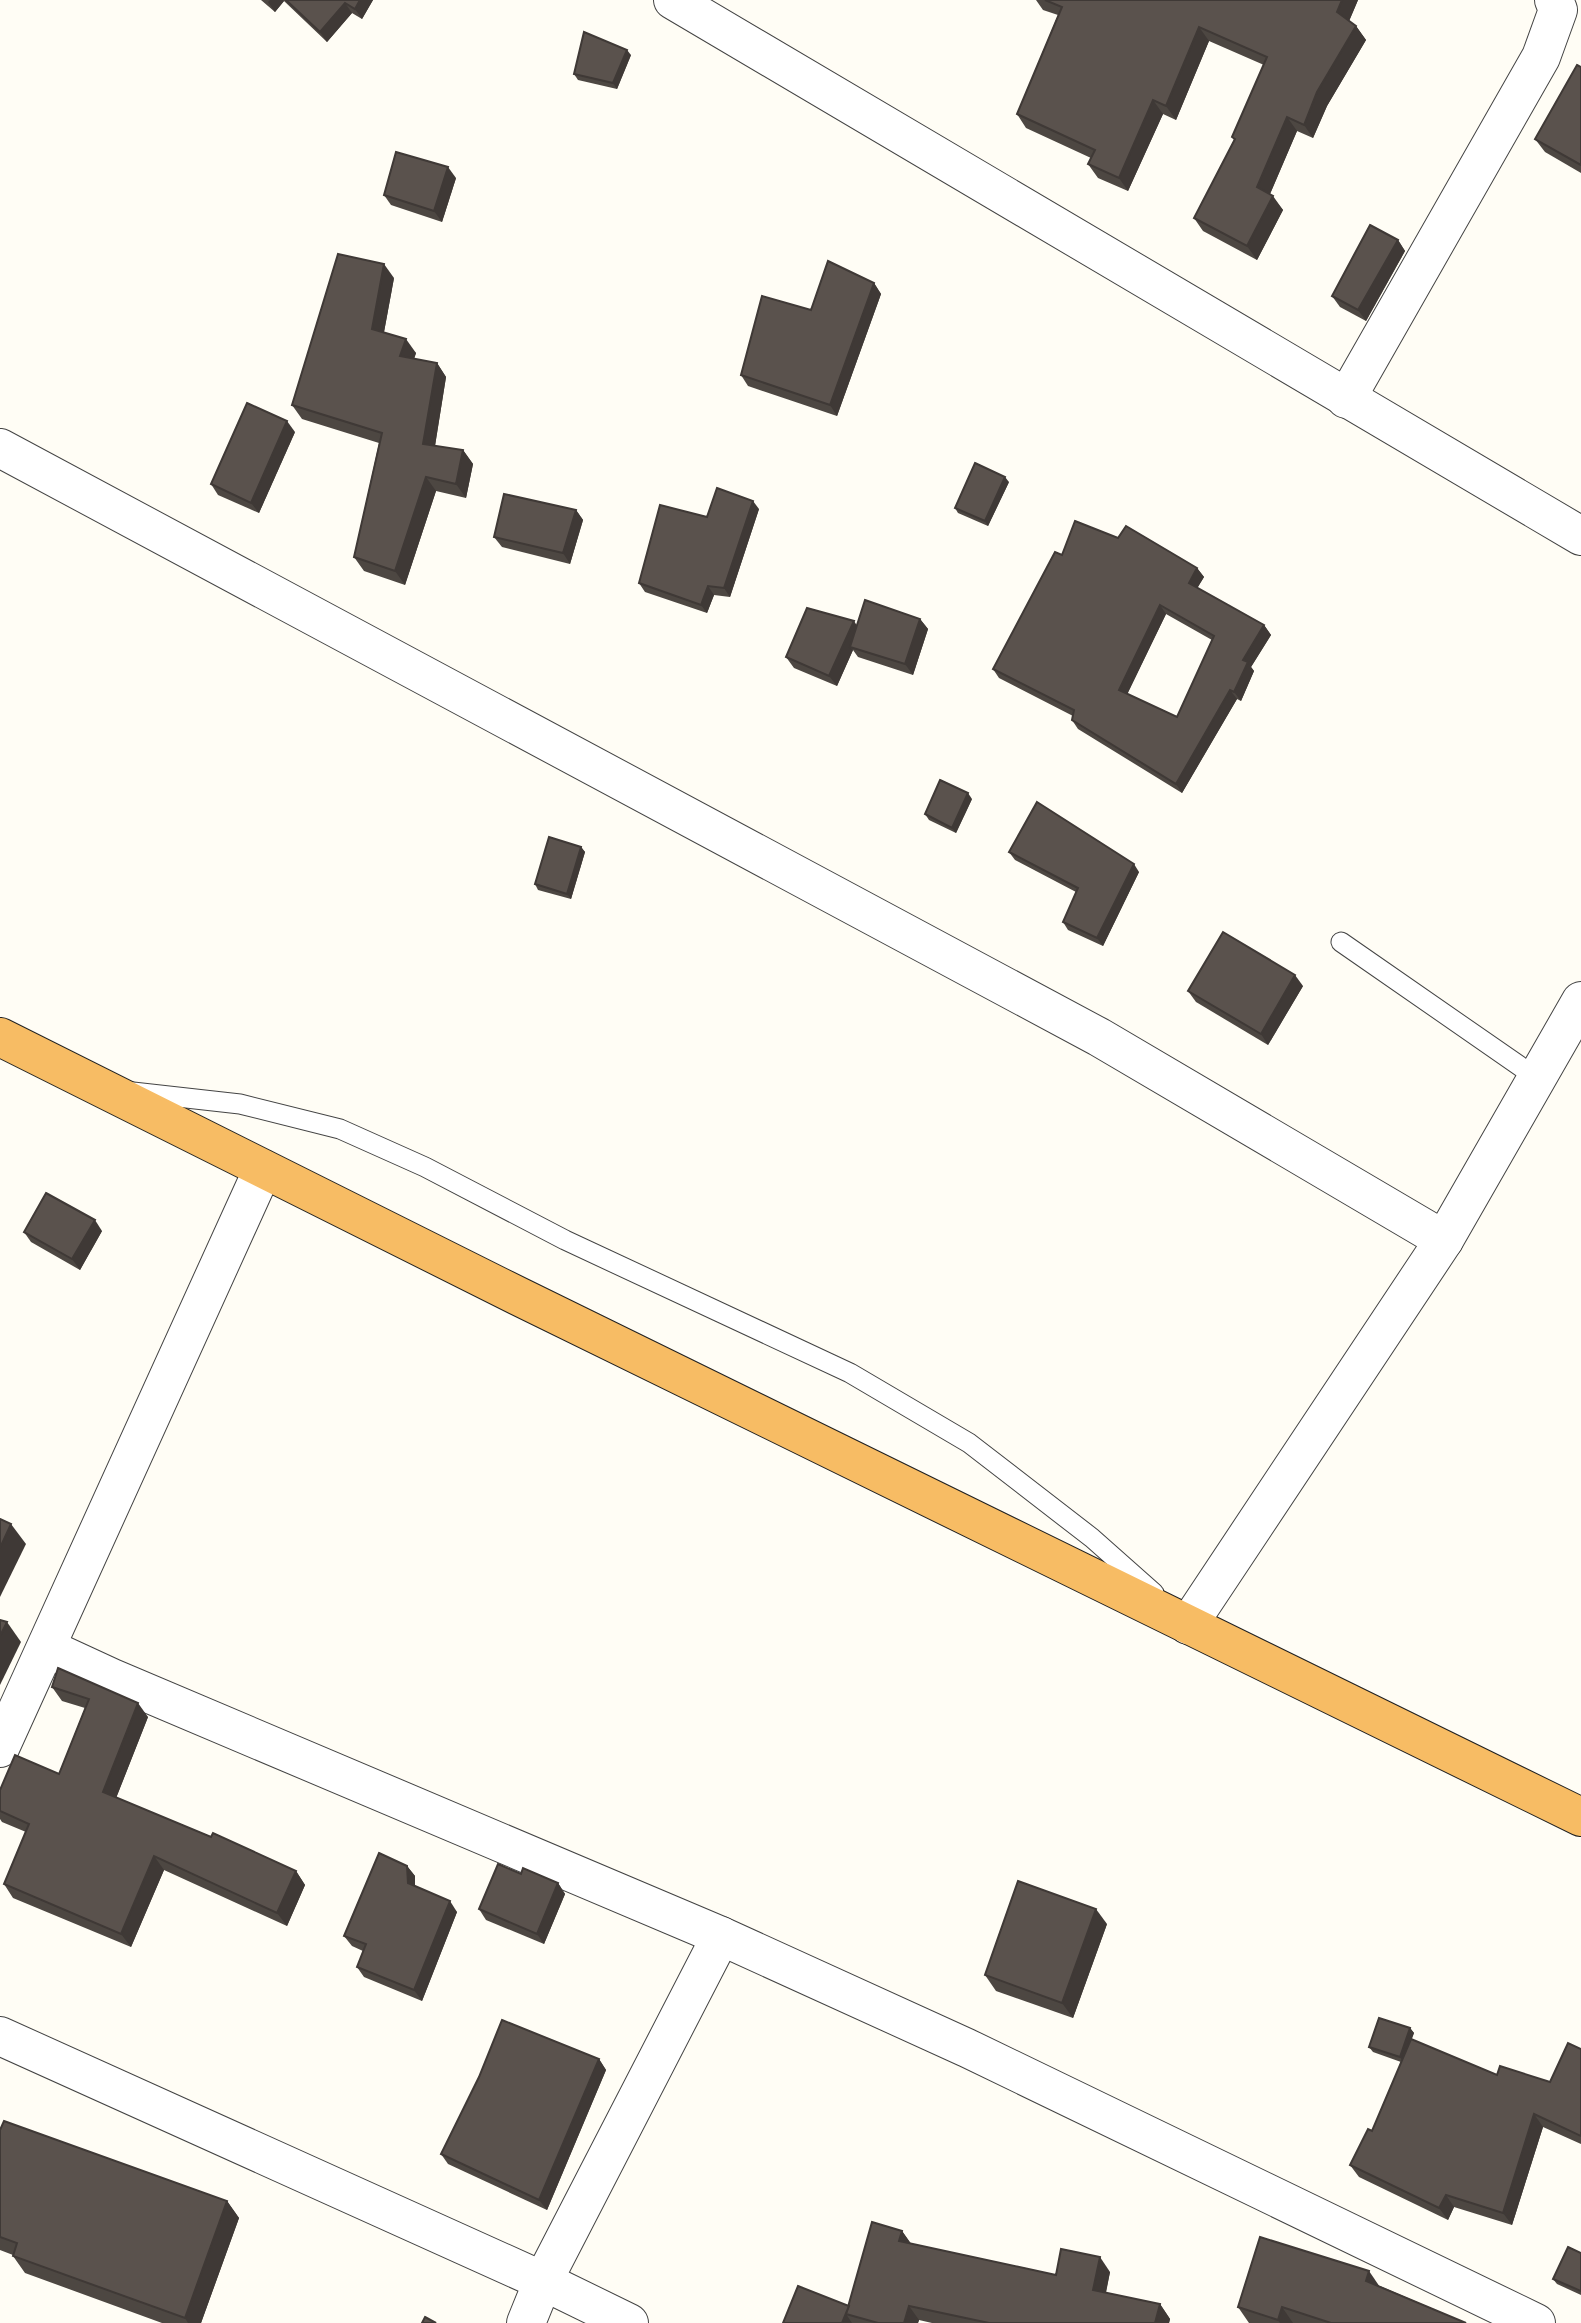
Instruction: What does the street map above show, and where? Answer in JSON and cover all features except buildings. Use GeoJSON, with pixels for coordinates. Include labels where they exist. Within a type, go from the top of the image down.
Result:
{"type":"FeatureCollection","features":[{"type":"Feature","properties":{"kind":"highway"},"geometry":{"type":"LineString","coordinates":[[0,1037],[1581,1817]]}},
{"type":"Feature","properties":{"kind":"street"},"geometry":{"type":"LineString","coordinates":[[673,0],[1581,536]]}},
{"type":"Feature","properties":{"kind":"street"},"geometry":{"type":"LineString","coordinates":[[1346,399],[1541,57],[1558,10],[1555,0]]}},
{"type":"Feature","properties":{"kind":"street"},"geometry":{"type":"LineString","coordinates":[[0,448],[1099,1037],[1444,1240]]}},
{"type":"Feature","properties":{"kind":"street"},"geometry":{"type":"LineString","coordinates":[[1188,1625],[1444,1240],[1581,1001]]}},
{"type":"Feature","properties":{"kind":"street"},"geometry":{"type":"LineString","coordinates":[[0,1748],[263,1169]]}},
{"type":"Feature","properties":{"kind":"street"},"geometry":{"type":"LineString","coordinates":[[47,1647],[112,1678],[721,1936],[967,2048],[1536,2323]]}},
{"type":"Feature","properties":{"kind":"street"},"geometry":{"type":"LineString","coordinates":[[526,2323],[543,2281],[721,1936]]}},
{"type":"Feature","properties":{"kind":"street"},"geometry":{"type":"LineString","coordinates":[[0,2036],[543,2281],[629,2323]]}},
{"type":"Feature","properties":{"kind":"lane"},"geometry":{"type":"LineString","coordinates":[[1341,942],[1537,1078]]}},
{"type":"Feature","properties":{"kind":"lane"},"geometry":{"type":"LineString","coordinates":[[102,1088],[240,1104],[340,1129],[425,1167],[565,1240],[850,1373],[969,1443],[1092,1538],[1188,1625]]}}]}
